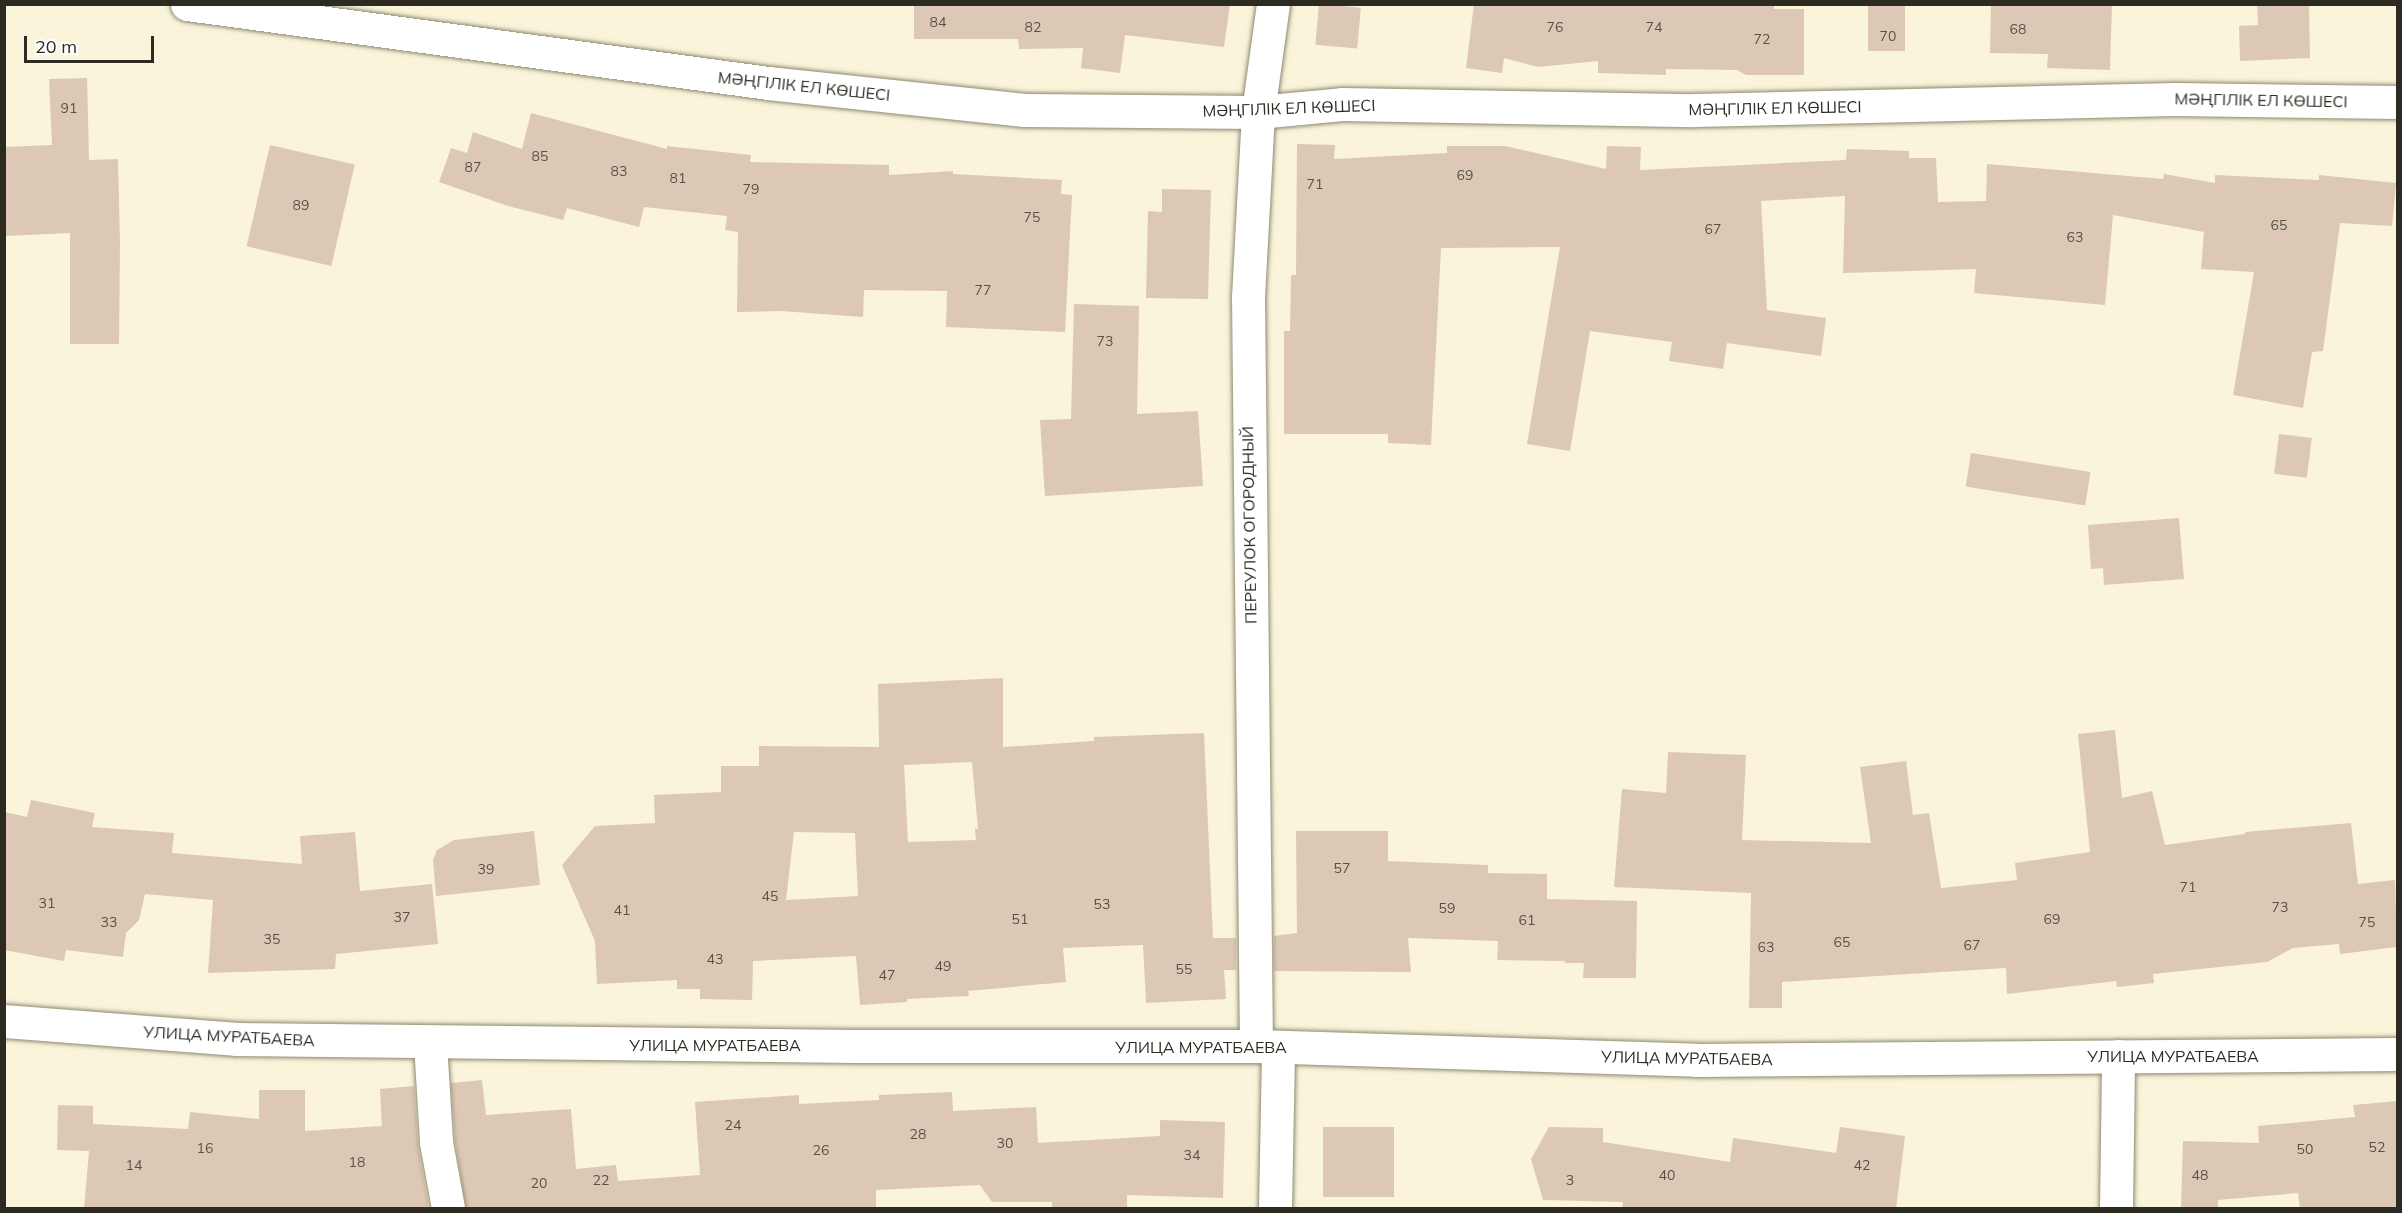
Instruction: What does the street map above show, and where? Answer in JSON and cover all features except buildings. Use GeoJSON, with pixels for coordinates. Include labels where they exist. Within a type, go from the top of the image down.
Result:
{"type":"FeatureCollection","features":[{"type":"Feature","properties":{"kind":"street","name":"МӘҢГІЛІК ЕЛ КӨШЕСІ"},"geometry":{"type":"LineString","coordinates":[[187,4],[768,83],[1025,110],[1258,112],[1342,104],[1694,110],[2175,99],[2397,102]]}},
{"type":"Feature","properties":{"kind":"street","name":"ПЕРЕУЛОК ОГОРОДНЫЙ"},"geometry":{"type":"LineString","coordinates":[[1273,4],[1258,112],[1248,297],[1267,1046],[1275,1209]]}},
{"type":"Feature","properties":{"kind":"street","name":"УЛИЦА МУРАТБАЕВА"},"geometry":{"type":"LineString","coordinates":[[4,1022],[237,1038],[430,1043],[1267,1046],[1697,1060],[2397,1054]]}},
{"type":"Feature","properties":{"kind":"street"},"geometry":{"type":"LineString","coordinates":[[430,1043],[436,1142],[448,1209]]}},
{"type":"Feature","properties":{"kind":"street"},"geometry":{"type":"LineString","coordinates":[[2116,1209],[2118,1056]]}}]}
